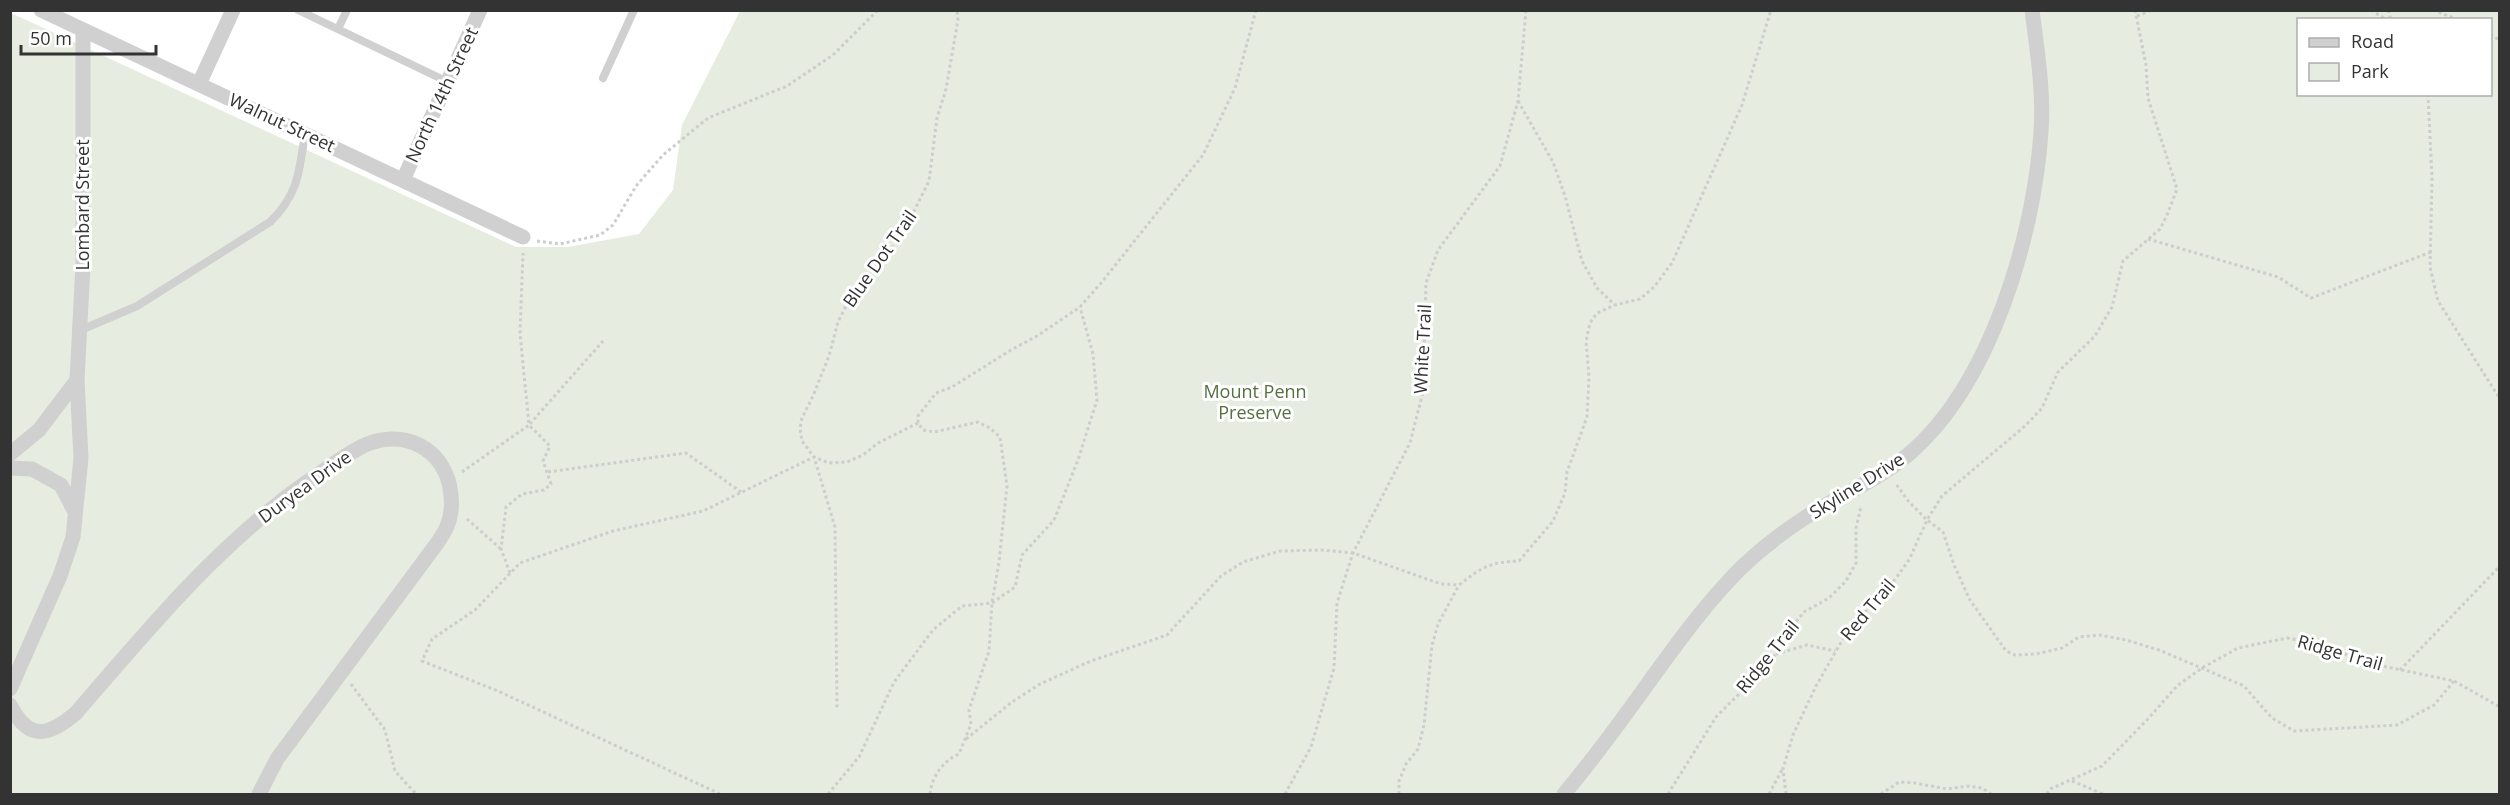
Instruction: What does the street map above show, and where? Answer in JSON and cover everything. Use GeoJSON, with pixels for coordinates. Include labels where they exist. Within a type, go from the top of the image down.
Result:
{"type":"FeatureCollection","features":[{"type":"Feature","properties":{"kind":"street","name":"Walnut Street"},"geometry":{"type":"LineString","coordinates":[[41,10],[523,237]]}},
{"type":"Feature","properties":{"kind":"street"},"geometry":{"type":"LineString","coordinates":[[199,84],[233,10]]}},
{"type":"Feature","properties":{"kind":"street","name":"North 14th Street"},"geometry":{"type":"LineString","coordinates":[[403,180],[480,10]]}},
{"type":"Feature","properties":{"kind":"street","name":"Skyline Drive"},"geometry":{"type":"LineString","coordinates":[[1564,795],[1684,634],[1742,567],[1806,518],[1888,471],[1930,433],[1968,382],[1994,326],[2022,244],[2029,215],[2041,130],[2041,88],[2032,10]]}},
{"type":"Feature","properties":{"kind":"street","name":"Lombard Street"},"geometry":{"type":"LineString","coordinates":[[77,380],[84,254],[82,30]]}},
{"type":"Feature","properties":{"kind":"street"},"geometry":{"type":"LineString","coordinates":[[10,454],[39,430],[77,380]]}},
{"type":"Feature","properties":{"kind":"street"},"geometry":{"type":"LineString","coordinates":[[10,689],[60,576],[73,537],[81,458],[77,380]]}},
{"type":"Feature","properties":{"kind":"street","name":"Duryea Drive"},"geometry":{"type":"LineString","coordinates":[[10,705],[16,717],[35,731],[48,732],[58,729],[76,714],[185,587],[232,543],[289,495],[363,446],[387,439],[410,441],[428,450],[442,464],[450,483],[452,505],[448,525],[438,542],[277,759],[259,795]]}},
{"type":"Feature","properties":{"kind":"street"},"geometry":{"type":"LineString","coordinates":[[10,468],[32,469],[62,484],[75,515]]}},
{"type":"Feature","properties":{"kind":"lane"},"geometry":{"type":"LineString","coordinates":[[298,10],[448,82]]}},
{"type":"Feature","properties":{"kind":"lane"},"geometry":{"type":"LineString","coordinates":[[338,30],[347,10]]}},
{"type":"Feature","properties":{"kind":"lane"},"geometry":{"type":"LineString","coordinates":[[603,78],[634,10]]}},
{"type":"Feature","properties":{"kind":"lane"},"geometry":{"type":"LineString","coordinates":[[81,330],[137,306],[270,222],[286,207],[298,179],[305,134]]}},
{"type":"Feature","properties":{"kind":"path"},"geometry":{"type":"LineString","coordinates":[[510,573],[501,549],[506,507],[522,494],[544,490],[551,484],[543,461],[549,447],[529,425],[520,333],[523,237],[543,244],[560,244],[600,235],[613,225],[636,186],[663,155],[708,118],[787,86],[832,55],[878,10]]}},
{"type":"Feature","properties":{"kind":"path","name":"Blue Dot Trail"},"geometry":{"type":"LineString","coordinates":[[837,709],[836,527],[814,457],[802,441],[802,418],[829,356],[838,322],[851,296],[894,243],[911,217],[929,181],[937,118],[946,89],[958,20],[957,10]]}},
{"type":"Feature","properties":{"kind":"path"},"geometry":{"type":"LineString","coordinates":[[930,795],[946,760],[959,754],[971,724],[969,710],[989,651],[992,603],[1007,486],[1000,437],[990,428],[978,422],[934,432],[923,430],[918,423],[918,416],[936,393],[952,387],[1037,336],[1080,307],[1203,155],[1235,88],[1257,10]]}},
{"type":"Feature","properties":{"kind":"path","name":"White Trail"},"geometry":{"type":"LineString","coordinates":[[1285,795],[1311,747],[1334,668],[1337,603],[1353,553],[1410,442],[1423,392],[1426,283],[1438,250],[1500,166],[1518,101],[1526,10]]}},
{"type":"Feature","properties":{"kind":"path"},"geometry":{"type":"LineString","coordinates":[[1398,795],[1399,781],[1406,764],[1418,749],[1424,725],[1432,645],[1438,624],[1459,585],[1482,567],[1496,562],[1520,561],[1553,522],[1565,493],[1567,472],[1587,417],[1589,377],[1586,341],[1590,323],[1597,314],[1615,305],[1640,299],[1654,287],[1672,263],[1742,105],[1771,10]]}},
{"type":"Feature","properties":{"kind":"path","name":"Red Trail"},"geometry":{"type":"LineString","coordinates":[[1786,795],[1783,768],[1793,735],[1835,651],[1851,625],[1885,593],[1909,560],[1927,520],[1942,496],[2017,433],[2042,408],[2058,372],[2095,336],[2112,307],[2123,261],[2160,229],[2177,189],[2148,98],[2146,65],[2135,10]]}},
{"type":"Feature","properties":{"kind":"path"},"geometry":{"type":"LineString","coordinates":[[2137,16],[2152,10]]}},
{"type":"Feature","properties":{"kind":"path"},"geometry":{"type":"LineString","coordinates":[[2371,10],[2385,18]]}},
{"type":"Feature","properties":{"kind":"path"},"geometry":{"type":"LineString","coordinates":[[2433,10],[2454,18]]}},
{"type":"Feature","properties":{"kind":"path"},"geometry":{"type":"LineString","coordinates":[[2428,96],[2431,137],[2430,267],[2438,301],[2499,399]]}},
{"type":"Feature","properties":{"kind":"path"},"geometry":{"type":"LineString","coordinates":[[1518,101],[1553,162],[1565,196],[1582,261],[1597,288],[1615,305]]}},
{"type":"Feature","properties":{"kind":"path"},"geometry":{"type":"LineString","coordinates":[[2148,239],[2278,277],[2312,298],[2431,252]]}},
{"type":"Feature","properties":{"kind":"path"},"geometry":{"type":"LineString","coordinates":[[828,795],[859,757],[894,682],[933,630],[962,606],[992,603],[1015,587],[1022,555],[1054,520],[1078,460],[1097,400],[1093,354],[1080,307]]}},
{"type":"Feature","properties":{"kind":"path"},"geometry":{"type":"LineString","coordinates":[[450,483],[471,463],[529,425],[603,341]]}},
{"type":"Feature","properties":{"kind":"path"},"geometry":{"type":"LineString","coordinates":[[720,795],[498,691],[422,661],[432,639],[475,610],[520,563],[613,531],[703,511],[814,457],[829,464],[847,462],[863,455],[878,442],[918,423]]}},
{"type":"Feature","properties":{"kind":"path"},"geometry":{"type":"LineString","coordinates":[[548,472],[686,453],[741,492]]}},
{"type":"Feature","properties":{"kind":"path"},"geometry":{"type":"LineString","coordinates":[[1888,471],[1909,502],[1943,532],[1954,565],[1970,600],[2006,651],[2015,655],[2036,654],[2062,648],[2079,637],[2100,635],[2137,643],[2244,686],[2272,717],[2294,731],[2397,725],[2434,705],[2454,681]]}},
{"type":"Feature","properties":{"kind":"path","name":"Ridge Trail"},"geometry":{"type":"LineString","coordinates":[[1668,795],[1716,717],[1775,655],[1790,629],[1804,612],[1829,598],[1846,581],[1856,563],[1856,528],[1864,486]]}},
{"type":"Feature","properties":{"kind":"path"},"geometry":{"type":"LineString","coordinates":[[452,505],[501,549]]}},
{"type":"Feature","properties":{"kind":"path"},"geometry":{"type":"LineString","coordinates":[[966,739],[1012,702],[1040,684],[1091,661],[1167,634],[1221,576],[1243,562],[1280,551],[1322,550],[1353,553],[1441,584],[1459,585]]}},
{"type":"Feature","properties":{"kind":"path"},"geometry":{"type":"LineString","coordinates":[[2400,670],[2499,566]]}},
{"type":"Feature","properties":{"kind":"path","name":"Ridge Trail"},"geometry":{"type":"LineString","coordinates":[[2047,795],[2050,789],[2102,766],[2177,686],[2202,668],[2238,648],[2288,638],[2325,645],[2363,662],[2454,681],[2499,707]]}},
{"type":"Feature","properties":{"kind":"path"},"geometry":{"type":"LineString","coordinates":[[1775,655],[1807,645],[1835,651]]}},
{"type":"Feature","properties":{"kind":"path"},"geometry":{"type":"LineString","coordinates":[[342,672],[385,730],[395,771],[416,795]]}},
{"type":"Feature","properties":{"kind":"path"},"geometry":{"type":"LineString","coordinates":[[1769,795],[1783,768]]}},
{"type":"Feature","properties":{"kind":"path"},"geometry":{"type":"LineString","coordinates":[[2071,780],[2103,795]]}},
{"type":"Feature","properties":{"kind":"path"},"geometry":{"type":"LineString","coordinates":[[1881,795],[1899,783],[1915,783],[1947,789],[1968,786],[1982,788],[1991,795]]}},
{"type":"Feature","properties":{"kind":"green space","name":"Mount Penn Preserve"},"geometry":{"type":"Polygon","coordinates":[[[740,11],[2499,11],[2499,794],[11,794],[11,13],[516,247],[568,247],[639,234],[673,190],[682,125],[740,11]]]}}]}
